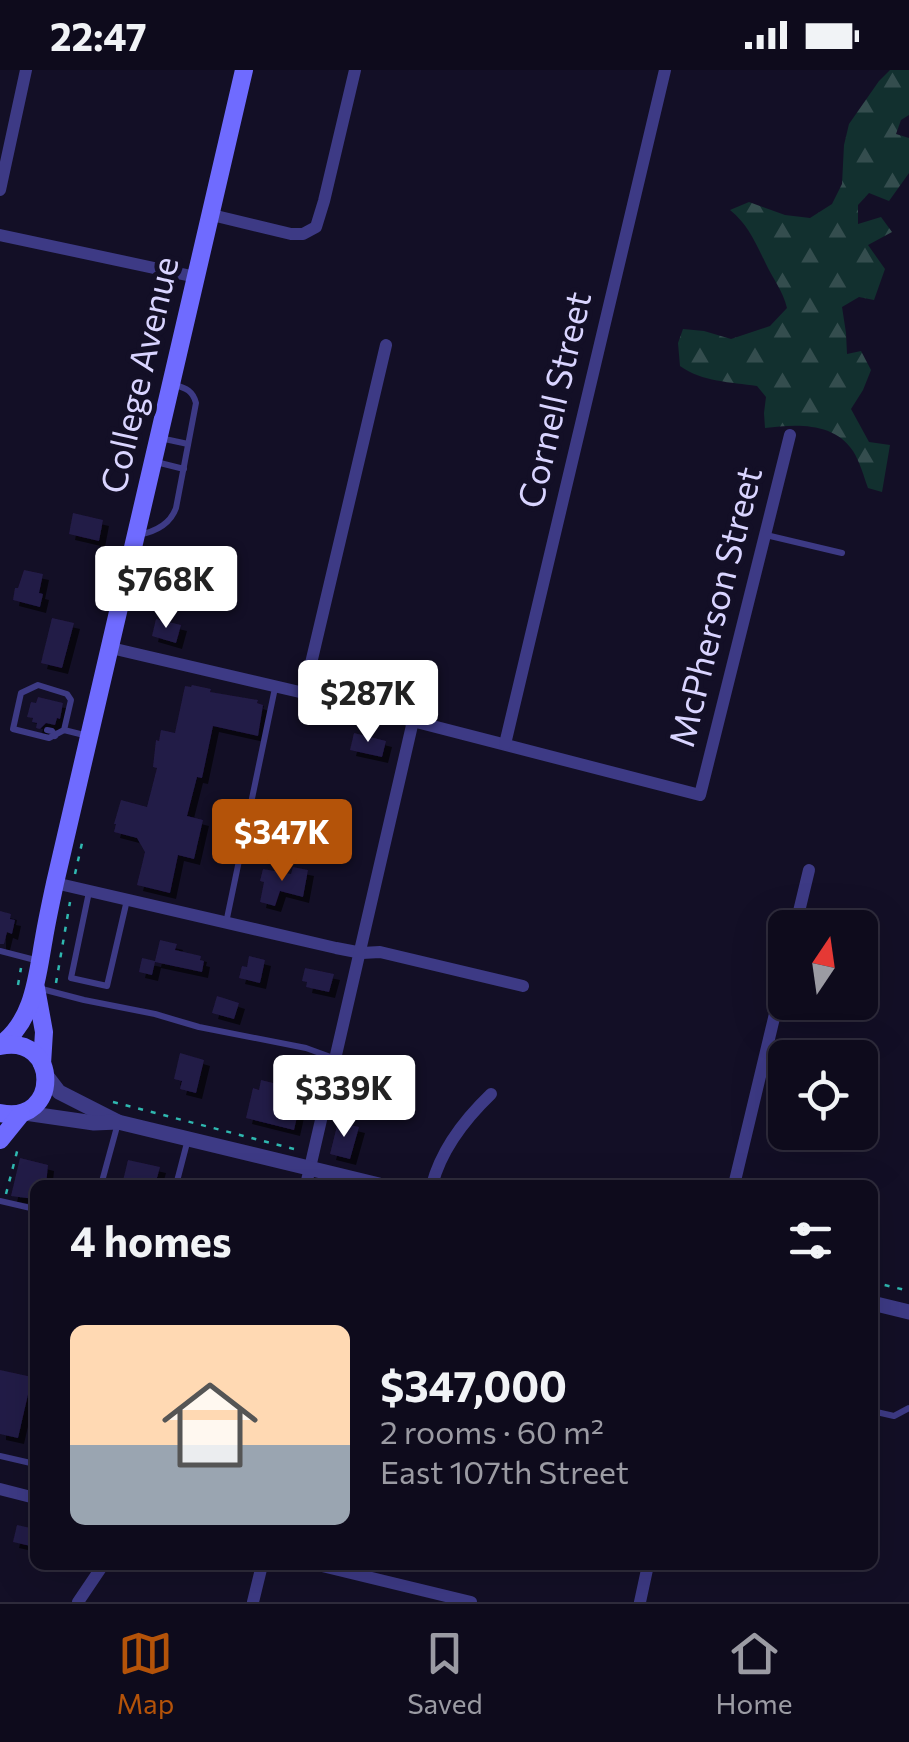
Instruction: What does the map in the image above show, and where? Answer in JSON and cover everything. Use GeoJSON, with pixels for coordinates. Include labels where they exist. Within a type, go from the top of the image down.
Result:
{"type":"FeatureCollection","features":[{"type":"Feature","properties":{"kind":"main road","name":"College Avenue"},"geometry":{"type":"LineString","coordinates":[[0,1046],[25,1018],[64,885],[90,736],[244,70]]}},
{"type":"Feature","properties":{"kind":"main road","name":"College Avenue"},"geometry":{"type":"LineString","coordinates":[[36,988],[44,1032],[44,1069]]}},
{"type":"Feature","properties":{"kind":"main road"},"geometry":{"type":"LineString","coordinates":[[0,1046],[23,1047],[36,1055],[44,1069],[43,1095],[0,1140]]}},
{"type":"Feature","properties":{"kind":"main road"},"geometry":{"type":"LineString","coordinates":[[0,1114],[23,1114]]}},
{"type":"Feature","properties":{"kind":"street"},"geometry":{"type":"LineString","coordinates":[[0,190],[26,70]]}},
{"type":"Feature","properties":{"kind":"street"},"geometry":{"type":"LineString","coordinates":[[212,215],[291,234],[316,228],[355,70]]}},
{"type":"Feature","properties":{"kind":"street","name":"Cornell Street"},"geometry":{"type":"LineString","coordinates":[[505,744],[664,70]]}},
{"type":"Feature","properties":{"kind":"street"},"geometry":{"type":"LineString","coordinates":[[0,236],[196,277]]}},
{"type":"Feature","properties":{"kind":"street"},"geometry":{"type":"LineString","coordinates":[[304,693],[386,345]]}},
{"type":"Feature","properties":{"kind":"street","name":"McPherson Street"},"geometry":{"type":"LineString","coordinates":[[505,744],[700,795],[790,435]]}},
{"type":"Feature","properties":{"kind":"street"},"geometry":{"type":"LineString","coordinates":[[110,648],[505,744]]}},
{"type":"Feature","properties":{"kind":"street"},"geometry":{"type":"LineString","coordinates":[[310,1170],[414,721]]}},
{"type":"Feature","properties":{"kind":"street"},"geometry":{"type":"LineString","coordinates":[[799,910],[808,870]]}},
{"type":"Feature","properties":{"kind":"street"},"geometry":{"type":"LineString","coordinates":[[64,885],[523,986]]}},
{"type":"Feature","properties":{"kind":"street"},"geometry":{"type":"LineString","coordinates":[[735,1180],[774,1020]]}},
{"type":"Feature","properties":{"kind":"street"},"geometry":{"type":"LineString","coordinates":[[44,1069],[59,1092],[118,1122]]}},
{"type":"Feature","properties":{"kind":"street"},"geometry":{"type":"LineString","coordinates":[[433,1180],[444,1153],[491,1094]]}},
{"type":"Feature","properties":{"kind":"street"},"geometry":{"type":"LineString","coordinates":[[23,1114],[118,1122],[356,1180]]}},
{"type":"Feature","properties":{"kind":"street"},"geometry":{"type":"LineString","coordinates":[[878,1304],[909,1312]]}},
{"type":"Feature","properties":{"kind":"street"},"geometry":{"type":"LineString","coordinates":[[0,1489],[30,1496]]}},
{"type":"Feature","properties":{"kind":"street"},"geometry":{"type":"LineString","coordinates":[[78,1602],[100,1570]]}},
{"type":"Feature","properties":{"kind":"street"},"geometry":{"type":"LineString","coordinates":[[254,1602],[261,1570]]}},
{"type":"Feature","properties":{"kind":"street"},"geometry":{"type":"LineString","coordinates":[[359,1570],[445,1599],[471,1602]]}},
{"type":"Feature","properties":{"kind":"street"},"geometry":{"type":"LineString","coordinates":[[640,1602],[647,1570]]}},
{"type":"Feature","properties":{"kind":"lane"},"geometry":{"type":"LineString","coordinates":[[136,535],[152,532],[173,516],[196,403],[194,395],[172,384]]}},
{"type":"Feature","properties":{"kind":"lane"},"geometry":{"type":"LineString","coordinates":[[159,438],[188,444]]}},
{"type":"Feature","properties":{"kind":"lane"},"geometry":{"type":"LineString","coordinates":[[154,462],[184,468]]}},
{"type":"Feature","properties":{"kind":"lane"},"geometry":{"type":"LineString","coordinates":[[764,534],[842,553]]}},
{"type":"Feature","properties":{"kind":"lane"},"geometry":{"type":"LineString","coordinates":[[38,685],[70,696],[64,730],[49,738],[23,732],[13,729],[21,694],[38,685]]}},
{"type":"Feature","properties":{"kind":"lane"},"geometry":{"type":"LineString","coordinates":[[226,923],[276,686]]}},
{"type":"Feature","properties":{"kind":"lane"},"geometry":{"type":"LineString","coordinates":[[23,732],[36,727]]}},
{"type":"Feature","properties":{"kind":"lane"},"geometry":{"type":"LineString","coordinates":[[48,730],[55,736]]}},
{"type":"Feature","properties":{"kind":"lane"},"geometry":{"type":"LineString","coordinates":[[64,730],[90,736]]}},
{"type":"Feature","properties":{"kind":"lane"},"geometry":{"type":"LineString","coordinates":[[90,891],[71,978],[107,986],[127,900]]}},
{"type":"Feature","properties":{"kind":"lane"},"geometry":{"type":"LineString","coordinates":[[0,952],[40,961]]}},
{"type":"Feature","properties":{"kind":"lane"},"geometry":{"type":"LineString","coordinates":[[36,988],[306,1048],[337,1060]]}},
{"type":"Feature","properties":{"kind":"lane"},"geometry":{"type":"LineString","coordinates":[[103,1180],[118,1122]]}},
{"type":"Feature","properties":{"kind":"lane"},"geometry":{"type":"LineString","coordinates":[[177,1180],[188,1138]]}},
{"type":"Feature","properties":{"kind":"lane"},"geometry":{"type":"LineString","coordinates":[[2,1202],[30,1208]]}},
{"type":"Feature","properties":{"kind":"lane"},"geometry":{"type":"LineString","coordinates":[[878,1412],[894,1416],[909,1408]]}},
{"type":"Feature","properties":{"kind":"lane"},"geometry":{"type":"LineString","coordinates":[[0,1456],[30,1463]]}},
{"type":"Feature","properties":{"kind":"path"},"geometry":{"type":"LineString","coordinates":[[55,992],[63,933],[64,885],[83,837]]}},
{"type":"Feature","properties":{"kind":"path"},"geometry":{"type":"LineString","coordinates":[[102,1099],[280,1144],[310,1170]]}},
{"type":"Feature","properties":{"kind":"path"},"geometry":{"type":"LineString","coordinates":[[2,1202],[16,1148],[24,1135]]}},
{"type":"Feature","properties":{"kind":"path"},"geometry":{"type":"LineString","coordinates":[[878,1283],[909,1291]]}},
{"type":"Feature","properties":{"kind":"green space"},"geometry":{"type":"Polygon","coordinates":[[[890,70],[909,70],[909,115],[901,120],[896,134],[909,138],[909,173],[889,201],[869,193],[858,205],[858,224],[881,217],[892,232],[868,245],[885,269],[874,300],[859,297],[842,307],[847,354],[861,351],[871,370],[851,409],[869,442],[890,445],[882,492],[868,488],[853,451],[836,435],[814,427],[765,428],[766,397],[757,386],[689,371],[680,366],[678,343],[683,329],[731,339],[770,326],[787,308],[751,235],[730,210],[749,202],[785,215],[810,218],[832,204],[842,184],[849,124],[890,70]]]}},
{"type":"Feature","properties":{"kind":"building"},"geometry":{"type":"Polygon","coordinates":[[[73,513],[103,520],[99,541],[69,534],[73,513]]]}},
{"type":"Feature","properties":{"kind":"building"},"geometry":{"type":"Polygon","coordinates":[[[24,570],[43,574],[40,607],[13,600],[24,570]]]}},
{"type":"Feature","properties":{"kind":"building"},"geometry":{"type":"Polygon","coordinates":[[[52,618],[74,623],[62,668],[41,663],[52,618]]]}},
{"type":"Feature","properties":{"kind":"building"},"geometry":{"type":"Polygon","coordinates":[[[156,619],[181,625],[176,643],[152,636],[156,619]]]}},
{"type":"Feature","properties":{"kind":"building"},"geometry":{"type":"Polygon","coordinates":[[[185,686],[258,700],[263,705],[258,736],[213,726],[202,778],[197,777],[187,816],[203,820],[194,859],[178,855],[170,893],[137,885],[145,852],[137,838],[114,832],[114,824],[121,800],[147,807],[157,768],[153,767],[156,740],[159,741],[161,730],[175,733],[185,686]]]}},
{"type":"Feature","properties":{"kind":"building"},"geometry":{"type":"Polygon","coordinates":[[[38,697],[63,703],[55,725],[46,723],[36,728],[33,718],[27,717],[31,702],[36,703],[38,697]]]}},
{"type":"Feature","properties":{"kind":"building"},"geometry":{"type":"Polygon","coordinates":[[[354,733],[386,741],[382,757],[350,750],[354,733]]]}},
{"type":"Feature","properties":{"kind":"building"},"geometry":{"type":"Polygon","coordinates":[[[293,867],[308,870],[303,897],[280,891],[275,906],[260,902],[263,869],[291,874],[293,867]]]}},
{"type":"Feature","properties":{"kind":"building"},"geometry":{"type":"Polygon","coordinates":[[[0,911],[11,914],[10,919],[15,920],[12,934],[7,932],[4,944],[0,944],[0,911]]]}},
{"type":"Feature","properties":{"kind":"building"},"geometry":{"type":"Polygon","coordinates":[[[160,940],[177,944],[175,950],[201,956],[202,972],[155,962],[152,975],[139,972],[142,958],[155,961],[160,940]]]}},
{"type":"Feature","properties":{"kind":"building"},"geometry":{"type":"Polygon","coordinates":[[[249,956],[265,960],[260,983],[239,978],[249,956]]]}},
{"type":"Feature","properties":{"kind":"building"},"geometry":{"type":"Polygon","coordinates":[[[305,968],[334,974],[329,992],[306,987],[307,982],[302,981],[305,968]]]}},
{"type":"Feature","properties":{"kind":"building"},"geometry":{"type":"Polygon","coordinates":[[[217,996],[239,1003],[234,1019],[212,1013],[217,996]]]}},
{"type":"Feature","properties":{"kind":"building"},"geometry":{"type":"Polygon","coordinates":[[[180,1053],[204,1060],[196,1093],[180,1089],[182,1081],[174,1079],[180,1053]]]}},
{"type":"Feature","properties":{"kind":"building"},"geometry":{"type":"Polygon","coordinates":[[[261,1080],[285,1086],[280,1107],[298,1112],[294,1130],[246,1118],[253,1088],[259,1090],[261,1080]]]}},
{"type":"Feature","properties":{"kind":"building"},"geometry":{"type":"Polygon","coordinates":[[[338,1122],[359,1127],[350,1159],[330,1154],[338,1122]]]}},
{"type":"Feature","properties":{"kind":"building"},"geometry":{"type":"Polygon","coordinates":[[[20,1158],[48,1165],[46,1180],[30,1180],[30,1198],[11,1196],[20,1158]]]}},
{"type":"Feature","properties":{"kind":"building"},"geometry":{"type":"Polygon","coordinates":[[[128,1160],[160,1167],[156,1180],[123,1180],[128,1160]]]}},
{"type":"Feature","properties":{"kind":"building"},"geometry":{"type":"Polygon","coordinates":[[[0,1370],[30,1377],[18,1438],[0,1434],[0,1370]]]}},
{"type":"Feature","properties":{"kind":"building"},"geometry":{"type":"Polygon","coordinates":[[[17,1525],[30,1528],[30,1546],[13,1542],[17,1525]]]}}]}
